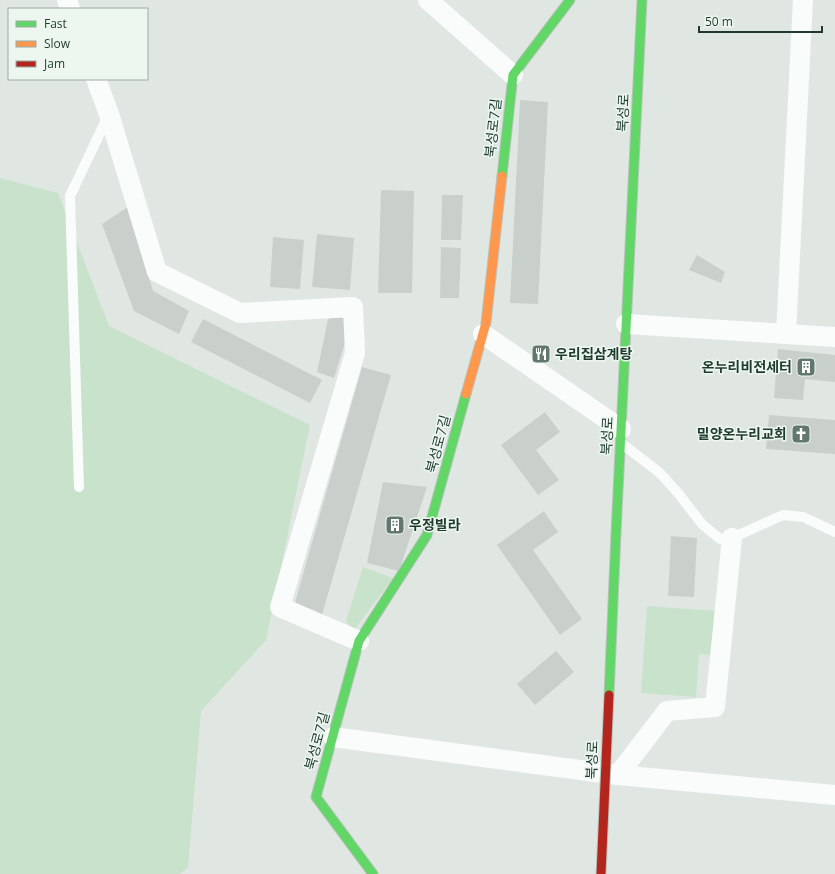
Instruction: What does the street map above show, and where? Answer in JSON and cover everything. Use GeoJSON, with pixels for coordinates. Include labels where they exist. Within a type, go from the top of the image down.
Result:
{"type":"FeatureCollection","features":[{"type":"Feature","properties":{"kind":"street"},"geometry":{"type":"LineString","coordinates":[[428,0],[513,75],[570,0]]}},
{"type":"Feature","properties":{"kind":"street","name":"북성로"},"geometry":{"type":"LineString","coordinates":[[601,874],[642,0]]}},
{"type":"Feature","properties":{"kind":"street"},"geometry":{"type":"LineString","coordinates":[[786,334],[803,0]]}},
{"type":"Feature","properties":{"kind":"street","name":"북성로7길"},"geometry":{"type":"LineString","coordinates":[[374,874],[316,797],[359,641],[427,535],[483,334],[487,315],[513,75]]}},
{"type":"Feature","properties":{"kind":"street"},"geometry":{"type":"LineString","coordinates":[[96,80],[109,114],[157,272],[240,313],[354,307],[355,353],[280,607],[359,641]]}},
{"type":"Feature","properties":{"kind":"street"},"geometry":{"type":"LineString","coordinates":[[626,324],[835,337]]}},
{"type":"Feature","properties":{"kind":"street"},"geometry":{"type":"LineString","coordinates":[[483,334],[621,436]]}},
{"type":"Feature","properties":{"kind":"street"},"geometry":{"type":"LineString","coordinates":[[618,775],[667,711],[715,707],[732,538]]}},
{"type":"Feature","properties":{"kind":"street"},"geometry":{"type":"LineString","coordinates":[[333,736],[618,775],[835,795]]}},
{"type":"Feature","properties":{"kind":"lane"},"geometry":{"type":"LineString","coordinates":[[79,487],[70,196],[109,114]]}},
{"type":"Feature","properties":{"kind":"lane"},"geometry":{"type":"LineString","coordinates":[[621,436],[660,472],[702,524],[720,539],[732,538],[783,515],[803,518],[835,532]]}},
{"type":"Feature","properties":{"kind":"green space"},"geometry":{"type":"Polygon","coordinates":[[[0,178],[58,193],[109,326],[310,425],[266,640],[201,711],[188,867],[180,874],[0,874],[0,178]]]}},
{"type":"Feature","properties":{"kind":"green space"},"geometry":{"type":"Polygon","coordinates":[[[363,567],[393,578],[354,630],[346,621],[363,567]]]}},
{"type":"Feature","properties":{"kind":"green space"},"geometry":{"type":"Polygon","coordinates":[[[647,606],[715,611],[712,655],[699,654],[696,697],[641,693],[647,606]]]}},
{"type":"Feature","properties":{"kind":"building"},"geometry":{"type":"Polygon","coordinates":[[[520,100],[548,102],[538,304],[510,303],[520,100]]]}},
{"type":"Feature","properties":{"kind":"building"},"geometry":{"type":"Polygon","coordinates":[[[381,190],[414,191],[412,293],[378,293],[381,190]]]}},
{"type":"Feature","properties":{"kind":"building"},"geometry":{"type":"Polygon","coordinates":[[[442,195],[463,195],[461,240],[441,240],[442,195]]]}},
{"type":"Feature","properties":{"kind":"building"},"geometry":{"type":"Polygon","coordinates":[[[128,207],[153,291],[189,311],[179,334],[134,311],[102,224],[128,207]]]}},
{"type":"Feature","properties":{"kind":"building"},"geometry":{"type":"Polygon","coordinates":[[[317,234],[354,238],[350,290],[312,287],[317,234]]]}},
{"type":"Feature","properties":{"kind":"building"},"geometry":{"type":"Polygon","coordinates":[[[273,237],[304,240],[300,289],[270,287],[273,237]]]}},
{"type":"Feature","properties":{"kind":"building"},"geometry":{"type":"Polygon","coordinates":[[[441,247],[461,248],[459,298],[440,298],[441,247]]]}},
{"type":"Feature","properties":{"kind":"building"},"geometry":{"type":"Polygon","coordinates":[[[697,255],[725,272],[721,283],[689,270],[697,255]]]}},
{"type":"Feature","properties":{"kind":"building"},"geometry":{"type":"Polygon","coordinates":[[[344,313],[350,327],[334,378],[317,372],[328,319],[344,313]]]}},
{"type":"Feature","properties":{"kind":"building"},"geometry":{"type":"Polygon","coordinates":[[[203,319],[322,380],[310,403],[191,342],[203,319]]]}},
{"type":"Feature","properties":{"kind":"building","name":"온누리비전세터"},"geometry":{"type":"Polygon","coordinates":[[[778,349],[835,355],[835,382],[805,379],[803,400],[774,398],[778,349]]]}},
{"type":"Feature","properties":{"kind":"building"},"geometry":{"type":"Polygon","coordinates":[[[362,367],[391,375],[322,615],[294,606],[362,367]]]}},
{"type":"Feature","properties":{"kind":"building"},"geometry":{"type":"Polygon","coordinates":[[[545,412],[560,432],[536,450],[559,480],[538,495],[501,445],[545,412]]]}},
{"type":"Feature","properties":{"kind":"building","name":"밀양온누리교회"},"geometry":{"type":"Polygon","coordinates":[[[769,415],[835,420],[835,454],[766,449],[769,415]]]}},
{"type":"Feature","properties":{"kind":"building","name":"우정빌라"},"geometry":{"type":"Polygon","coordinates":[[[383,482],[427,487],[399,571],[367,563],[383,482]]]}},
{"type":"Feature","properties":{"kind":"building"},"geometry":{"type":"Polygon","coordinates":[[[544,511],[558,532],[533,550],[582,619],[560,635],[497,545],[544,511]]]}},
{"type":"Feature","properties":{"kind":"building"},"geometry":{"type":"Polygon","coordinates":[[[671,536],[697,538],[694,597],[668,596],[671,536]]]}},
{"type":"Feature","properties":{"kind":"building"},"geometry":{"type":"Polygon","coordinates":[[[556,651],[574,672],[535,705],[517,684],[556,651]]]}},
{"type":"Feature","properties":{"kind":"traffic: fast"},"geometry":{"type":"LineString","coordinates":[[502,176],[513,75],[570,0]]}},
{"type":"Feature","properties":{"kind":"traffic: fast"},"geometry":{"type":"LineString","coordinates":[[616,533],[642,0]]}},
{"type":"Feature","properties":{"kind":"traffic: fast"},"geometry":{"type":"LineString","coordinates":[[373,874],[316,797],[359,641],[427,535],[466,394]]}},
{"type":"Feature","properties":{"kind":"traffic: fast"},"geometry":{"type":"LineString","coordinates":[[609,695],[616,533]]}},
{"type":"Feature","properties":{"kind":"traffic: slow"},"geometry":{"type":"LineString","coordinates":[[466,394],[486,323],[502,176]]}},
{"type":"Feature","properties":{"kind":"traffic: jam"},"geometry":{"type":"LineString","coordinates":[[601,874],[609,695]]}},
{"type":"Feature","properties":{"kind":"place","name":"우리집삼계탕"},"geometry":{"type":"Point","coordinates":[541,354]}},
{"type":"Feature","properties":{"kind":"place","name":"온누리비전세터"},"geometry":{"type":"Point","coordinates":[806,367]}},
{"type":"Feature","properties":{"kind":"place","name":"밀양온누리교회"},"geometry":{"type":"Point","coordinates":[801,434]}},
{"type":"Feature","properties":{"kind":"place","name":"우정빌라"},"geometry":{"type":"Point","coordinates":[395,525]}}]}
